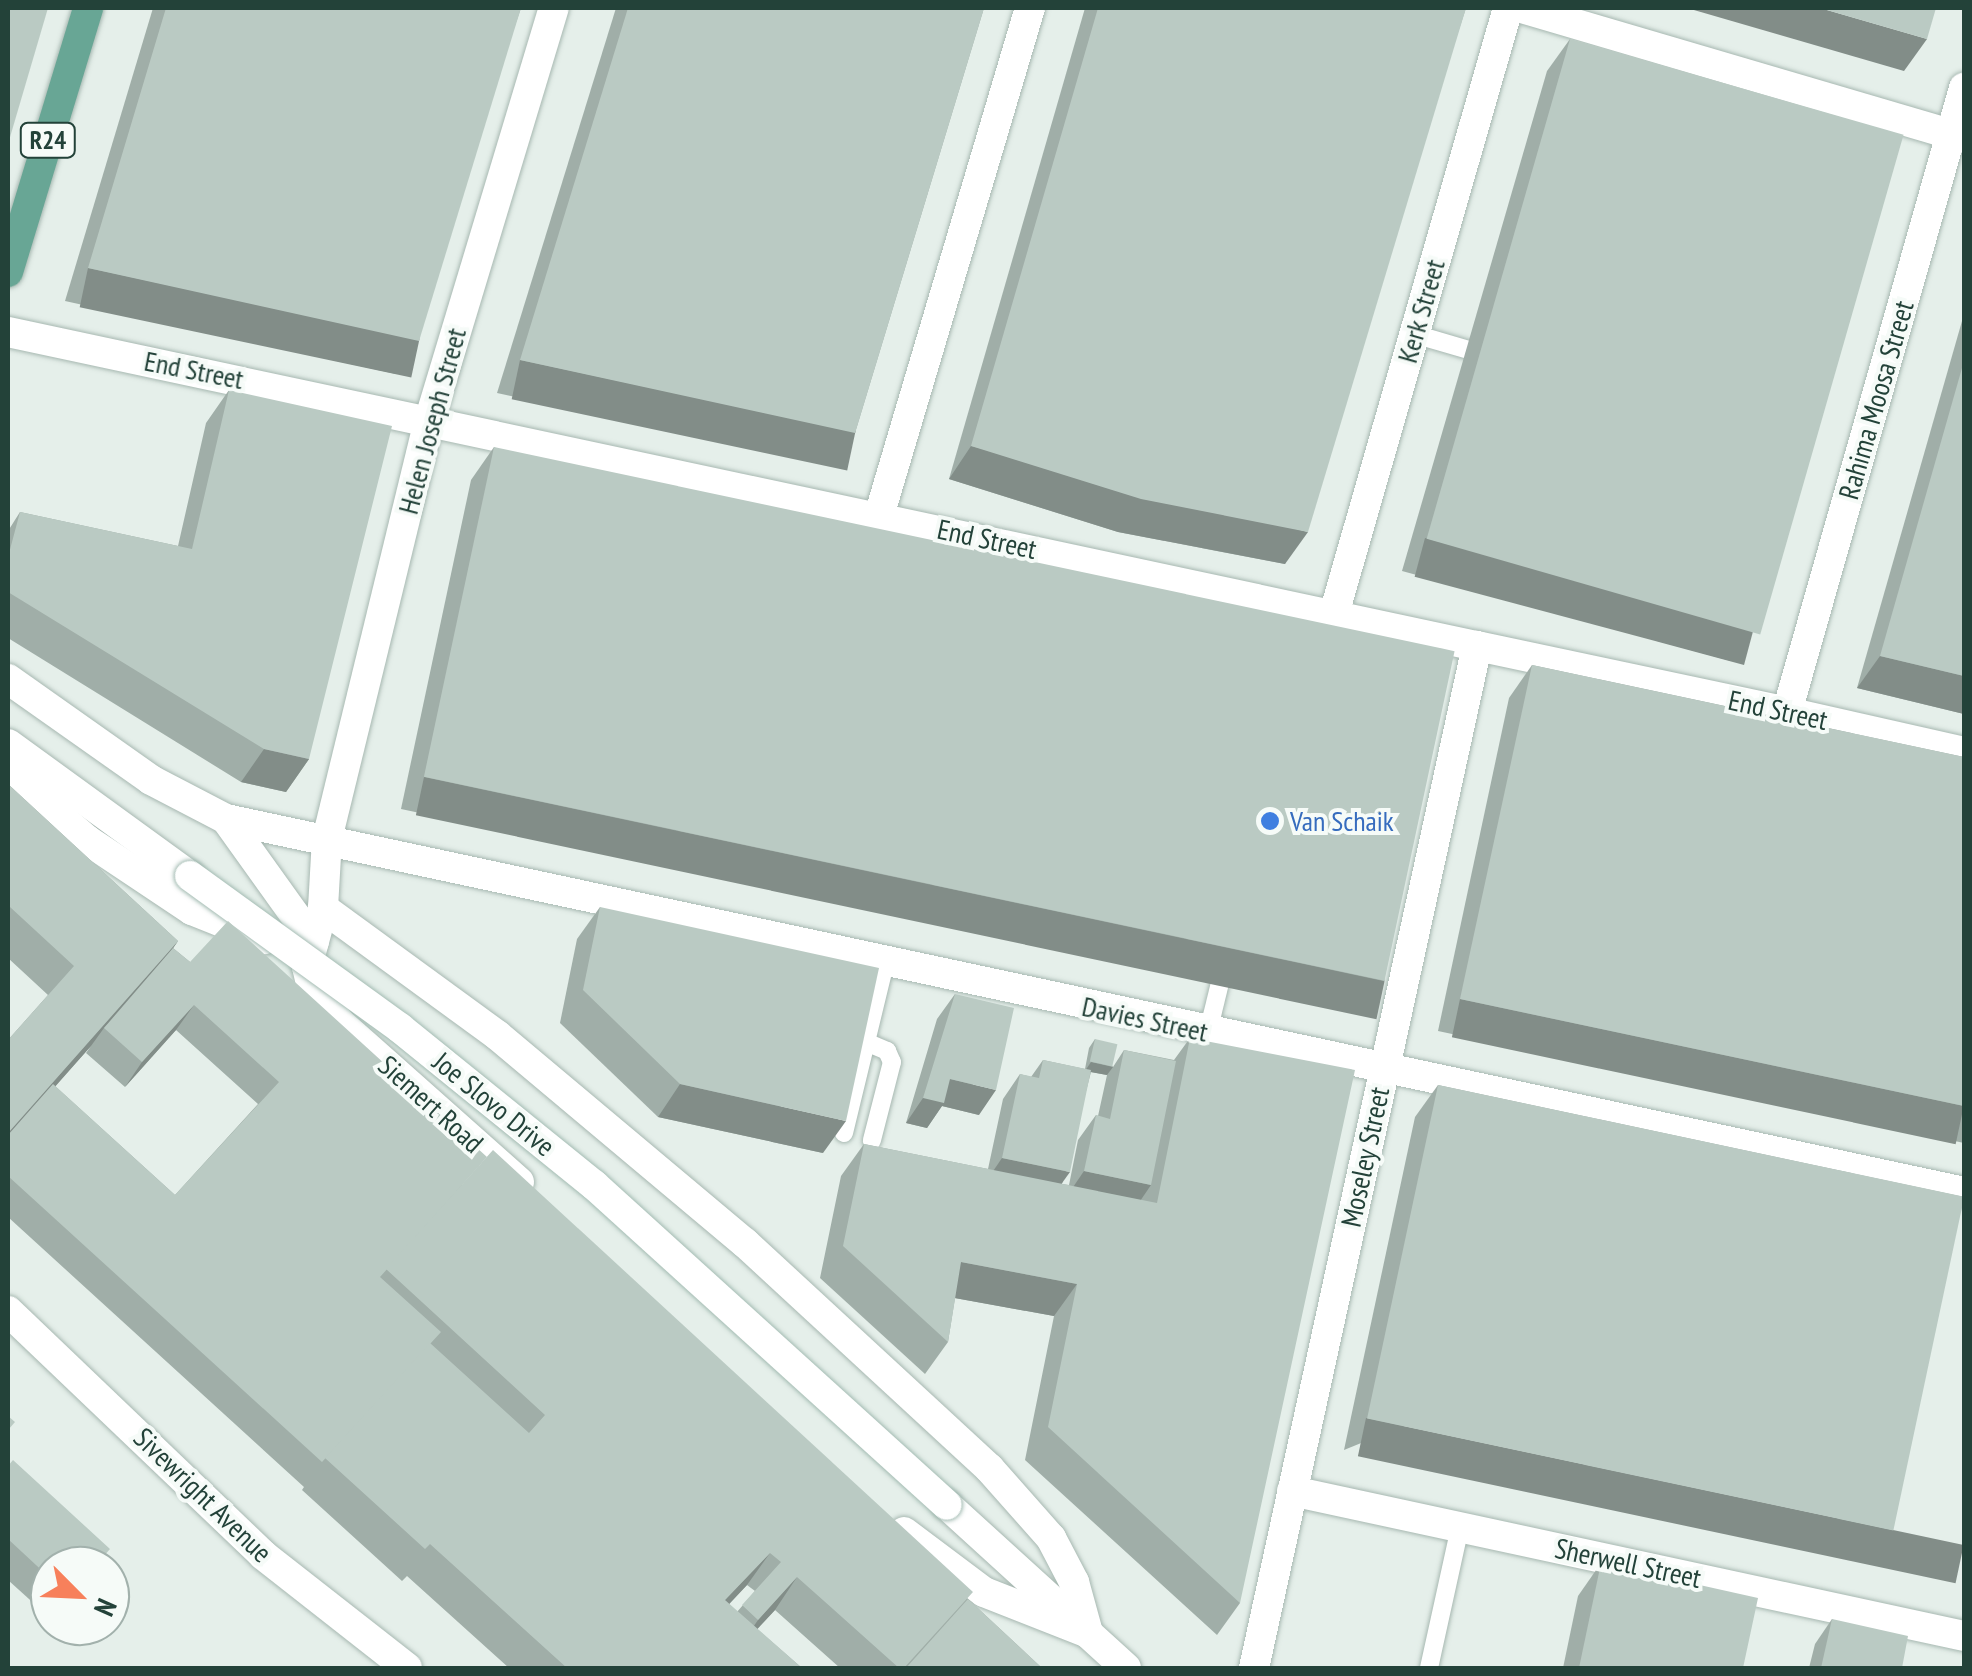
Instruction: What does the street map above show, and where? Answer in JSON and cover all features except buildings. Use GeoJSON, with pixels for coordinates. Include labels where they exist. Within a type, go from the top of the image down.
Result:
{"type":"FeatureCollection","features":[{"type":"Feature","properties":{"kind":"main road","name":"R24"},"geometry":{"type":"LineString","coordinates":[[8,272],[88,8]]}},
{"type":"Feature","properties":{"kind":"street","name":"Helen Joseph Street"},"geometry":{"type":"LineString","coordinates":[[327,839],[430,418],[554,8]]}},
{"type":"Feature","properties":{"kind":"street"},"geometry":{"type":"LineString","coordinates":[[879,516],[1030,8]]}},
{"type":"Feature","properties":{"kind":"street","name":"Kerk Street"},"geometry":{"type":"LineString","coordinates":[[1334,614],[1508,8]]}},
{"type":"Feature","properties":{"kind":"street"},"geometry":{"type":"LineString","coordinates":[[1522,8],[1958,136]]}},
{"type":"Feature","properties":{"kind":"street","name":"Rahima Moosa Street"},"geometry":{"type":"LineString","coordinates":[[1788,712],[1958,136],[1964,88]]}},
{"type":"Feature","properties":{"kind":"street","name":"End Street"},"geometry":{"type":"LineString","coordinates":[[8,332],[430,418],[1964,752]]}},
{"type":"Feature","properties":{"kind":"street","name":"Moseley Street"},"geometry":{"type":"LineString","coordinates":[[1254,1668],[1477,646]]}},
{"type":"Feature","properties":{"kind":"street"},"geometry":{"type":"LineString","coordinates":[[8,679],[151,780],[226,819],[327,839],[324,908],[312,948]]}},
{"type":"Feature","properties":{"kind":"street","name":"Joe Slovo Drive"},"geometry":{"type":"LineString","coordinates":[[8,744],[498,1105],[1088,1633]]}},
{"type":"Feature","properties":{"kind":"street"},"geometry":{"type":"LineString","coordinates":[[8,773],[87,840],[192,910],[312,948]]}},
{"type":"Feature","properties":{"kind":"street"},"geometry":{"type":"LineString","coordinates":[[226,819],[312,948]]}},
{"type":"Feature","properties":{"kind":"street","name":"Davies Street"},"geometry":{"type":"LineString","coordinates":[[327,839],[885,963],[1964,1192]]}},
{"type":"Feature","properties":{"kind":"street"},"geometry":{"type":"LineString","coordinates":[[324,908],[497,1035],[730,1231],[988,1468],[1051,1538],[1074,1582],[1088,1633]]}},
{"type":"Feature","properties":{"kind":"street","name":"Siemert Road"},"geometry":{"type":"LineString","coordinates":[[312,948],[311,984],[340,1023],[549,1209]]}},
{"type":"Feature","properties":{"kind":"street","name":"Sivewright Avenue"},"geometry":{"type":"LineString","coordinates":[[8,1311],[264,1554],[407,1668]]}},
{"type":"Feature","properties":{"kind":"street","name":"Sherwell Street"},"geometry":{"type":"LineString","coordinates":[[1292,1491],[1964,1636]]}},
{"type":"Feature","properties":{"kind":"street"},"geometry":{"type":"LineString","coordinates":[[876,1506],[984,1592],[1088,1633],[1126,1668]]}},
{"type":"Feature","properties":{"kind":"lane"},"geometry":{"type":"LineString","coordinates":[[1414,334],[1504,360]]}},
{"type":"Feature","properties":{"kind":"lane"},"geometry":{"type":"LineString","coordinates":[[1208,1032],[1228,946]]}},
{"type":"Feature","properties":{"kind":"lane"},"geometry":{"type":"LineString","coordinates":[[844,1132],[885,963]]}},
{"type":"Feature","properties":{"kind":"lane"},"geometry":{"type":"LineString","coordinates":[[866,1042],[887,1051],[892,1062],[872,1140]]}},
{"type":"Feature","properties":{"kind":"lane"},"geometry":{"type":"LineString","coordinates":[[1429,1668],[1460,1527]]}},
{"type":"Feature","properties":{"kind":"place","name":"Van Schaik"},"geometry":{"type":"Point","coordinates":[1270,821]}}]}
